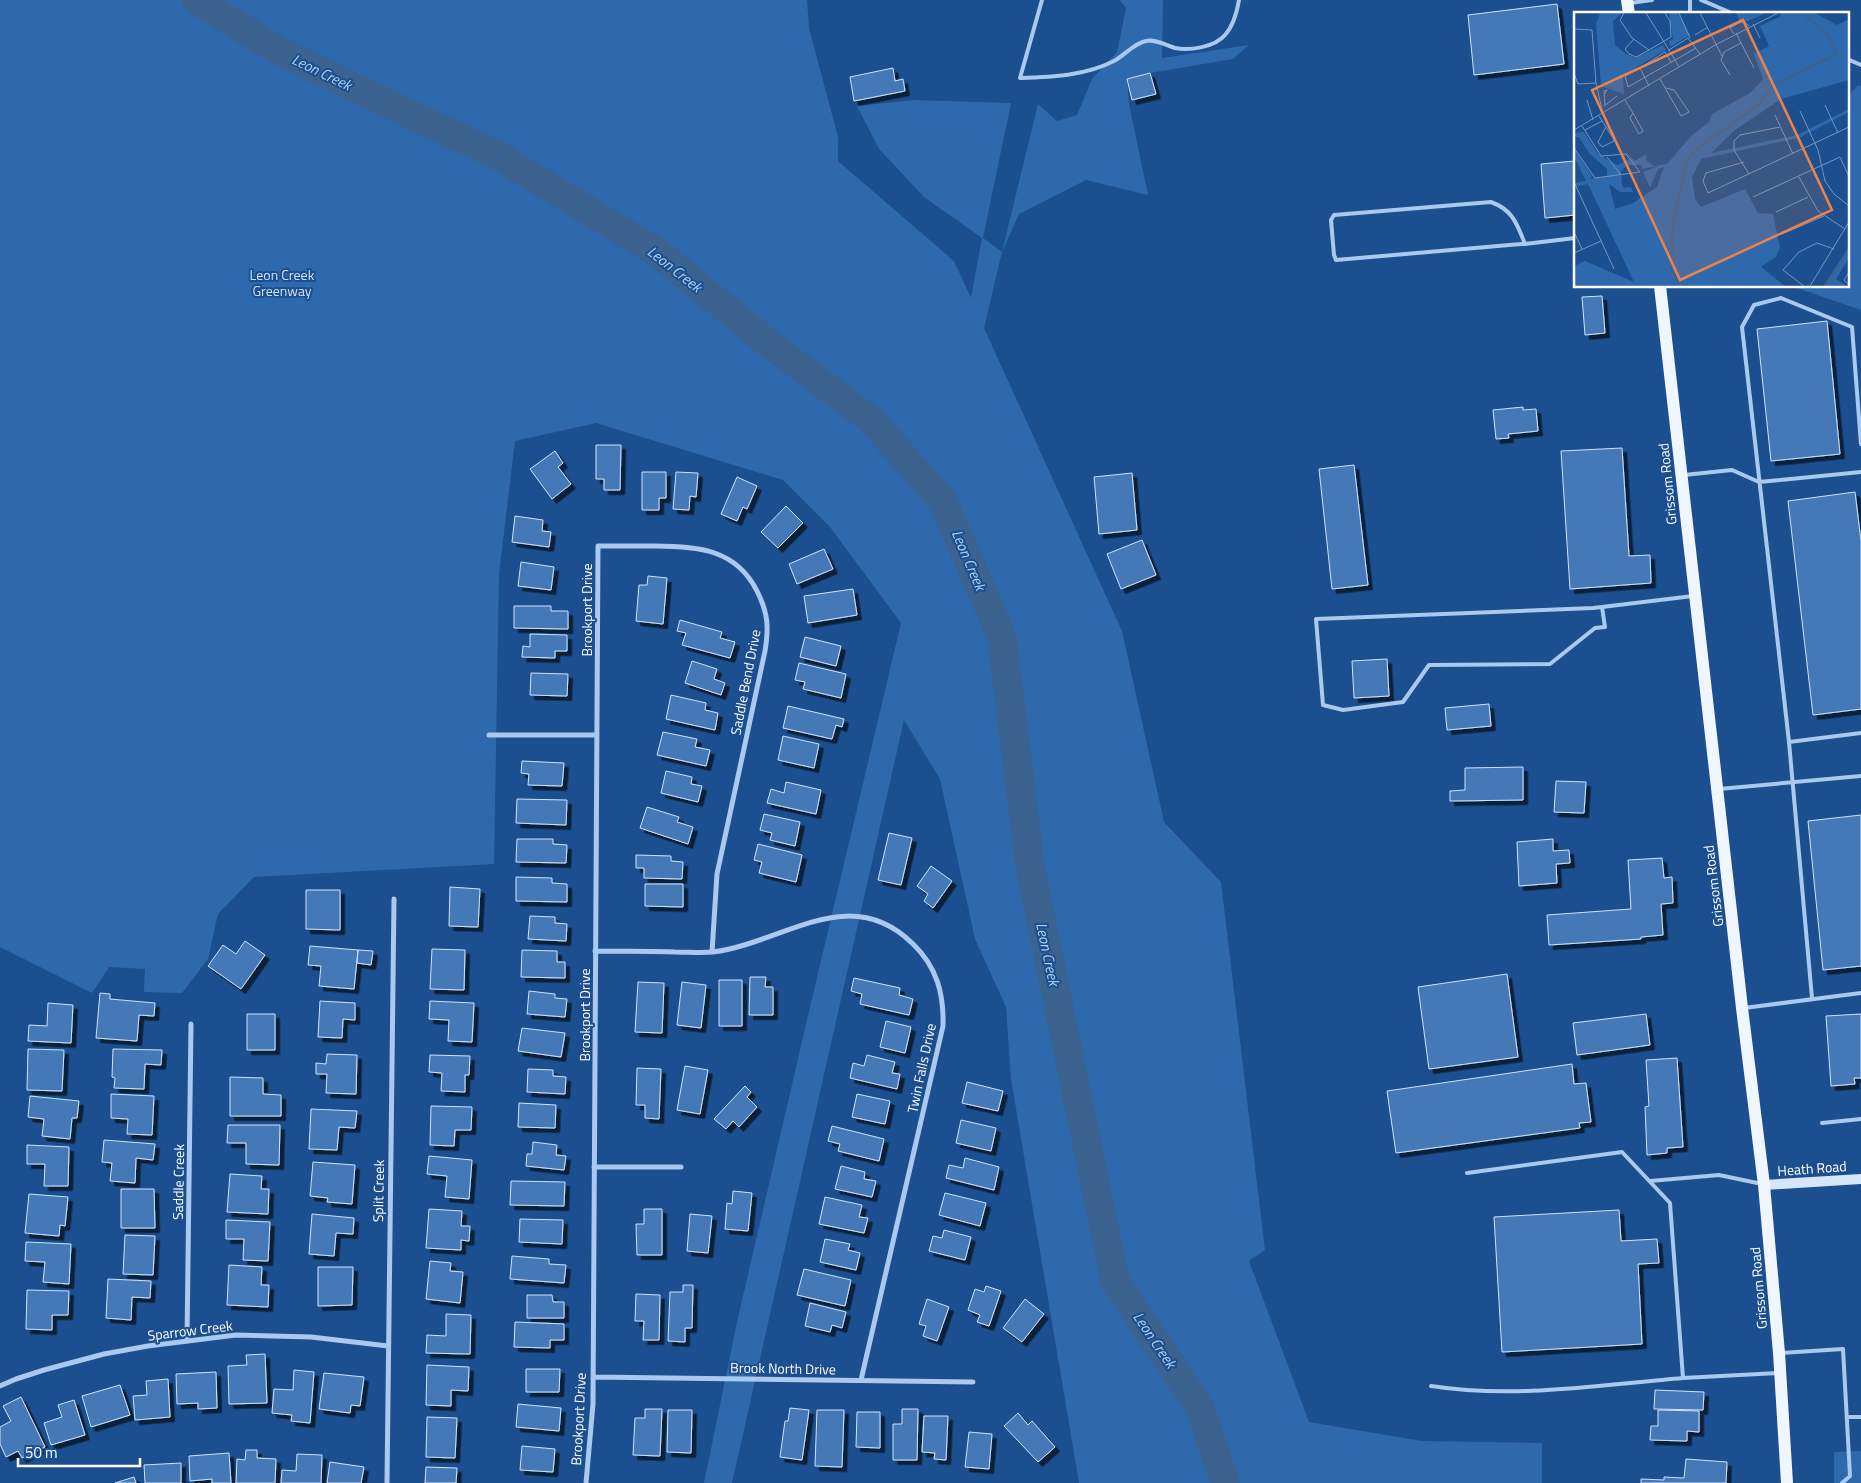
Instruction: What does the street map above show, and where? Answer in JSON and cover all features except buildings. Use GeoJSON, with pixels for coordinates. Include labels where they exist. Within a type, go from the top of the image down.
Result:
{"type":"FeatureCollection","features":[{"type":"Feature","properties":{"kind":"main road","name":"Grissom Road"},"geometry":{"type":"LineString","coordinates":[[1660,288],[1742,1008],[1764,1185],[1787,1483]]}},
{"type":"Feature","properties":{"kind":"street","name":"Brookport Drive"},"geometry":{"type":"LineString","coordinates":[[586,1483],[593,1404],[598,546]]}},
{"type":"Feature","properties":{"kind":"street","name":"Saddle Bend Drive"},"geometry":{"type":"LineString","coordinates":[[598,546],[686,546],[716,553],[737,565],[746,574],[754,584],[765,607],[768,622],[767,636],[717,874],[712,952]]}},
{"type":"Feature","properties":{"kind":"street"},"geometry":{"type":"LineString","coordinates":[[489,735],[596,735]]}},
{"type":"Feature","properties":{"kind":"street","name":"Split Creek"},"geometry":{"type":"LineString","coordinates":[[387,1483],[394,899]]}},
{"type":"Feature","properties":{"kind":"street","name":"Twin Falls Drive"},"geometry":{"type":"LineString","coordinates":[[595,951],[712,952],[744,946],[828,917],[845,915],[858,916],[883,923],[905,936],[924,954],[933,969],[939,986],[944,1005],[943,1026],[861,1380]]}},
{"type":"Feature","properties":{"kind":"street","name":"Saddle Creek"},"geometry":{"type":"LineString","coordinates":[[187,1341],[191,1024]]}},
{"type":"Feature","properties":{"kind":"street"},"geometry":{"type":"LineString","coordinates":[[594,1167],[681,1167]]}},
{"type":"Feature","properties":{"kind":"street","name":"Heath Road"},"geometry":{"type":"LineString","coordinates":[[1764,1185],[1861,1179]]}},
{"type":"Feature","properties":{"kind":"street","name":"Sparrow Creek"},"geometry":{"type":"LineString","coordinates":[[0,1386],[44,1370],[104,1354],[148,1346],[236,1335],[311,1337],[388,1346]]}},
{"type":"Feature","properties":{"kind":"street","name":"Brook North Drive"},"geometry":{"type":"LineString","coordinates":[[593,1377],[973,1382]]}},
{"type":"Feature","properties":{"kind":"lane"},"geometry":{"type":"LineString","coordinates":[[1042,0],[1020,78],[1056,77],[1085,71],[1114,61],[1144,41],[1156,41],[1186,50],[1201,48],[1225,36],[1236,18],[1239,0]]}},
{"type":"Feature","properties":{"kind":"lane"},"geometry":{"type":"LineString","coordinates":[[1628,6],[1652,0]]}},
{"type":"Feature","properties":{"kind":"lane"},"geometry":{"type":"LineString","coordinates":[[1701,0],[1729,12]]}},
{"type":"Feature","properties":{"kind":"lane"},"geometry":{"type":"LineString","coordinates":[[1848,60],[1861,65]]}},
{"type":"Feature","properties":{"kind":"lane"},"geometry":{"type":"LineString","coordinates":[[1525,244],[1515,220],[1502,206],[1491,202],[1334,215],[1331,220],[1336,260],[1525,244],[1574,238]]}},
{"type":"Feature","properties":{"kind":"lane"},"geometry":{"type":"LineString","coordinates":[[1812,998],[1791,783],[1789,742],[1742,327],[1754,305],[1781,298],[1852,326],[1861,444]]}},
{"type":"Feature","properties":{"kind":"lane"},"geometry":{"type":"LineString","coordinates":[[1682,475],[1732,470],[1759,482],[1861,472]]}},
{"type":"Feature","properties":{"kind":"lane"},"geometry":{"type":"LineString","coordinates":[[1602,607],[1605,627],[1595,628],[1550,664],[1429,666],[1403,702],[1343,710],[1323,705],[1316,618],[1602,607],[1695,595]]}},
{"type":"Feature","properties":{"kind":"lane"},"geometry":{"type":"LineString","coordinates":[[1789,742],[1861,733]]}},
{"type":"Feature","properties":{"kind":"lane"},"geometry":{"type":"LineString","coordinates":[[1717,789],[1861,776]]}},
{"type":"Feature","properties":{"kind":"lane"},"geometry":{"type":"LineString","coordinates":[[1742,1008],[1861,992]]}},
{"type":"Feature","properties":{"kind":"lane"},"geometry":{"type":"LineString","coordinates":[[1822,1123],[1861,1119]]}},
{"type":"Feature","properties":{"kind":"lane"},"geometry":{"type":"LineString","coordinates":[[1467,1173],[1622,1152],[1670,1203],[1683,1378]]}},
{"type":"Feature","properties":{"kind":"lane"},"geometry":{"type":"LineString","coordinates":[[1650,1181],[1719,1175],[1764,1185]]}},
{"type":"Feature","properties":{"kind":"lane"},"geometry":{"type":"LineString","coordinates":[[1778,1353],[1843,1349],[1850,1476],[1842,1483]]}},
{"type":"Feature","properties":{"kind":"lane"},"geometry":{"type":"LineString","coordinates":[[1431,1386],[1470,1391],[1527,1392],[1683,1378],[1780,1373]]}},
{"type":"Feature","properties":{"kind":"lane"},"geometry":{"type":"LineString","coordinates":[[1848,1417],[1861,1417]]}},
{"type":"Feature","properties":{"kind":"green space","name":"Leon Creek Greenway"},"geometry":{"type":"Polygon","coordinates":[[[0,0],[807,0],[809,28],[838,137],[838,161],[954,261],[971,298],[982,238],[924,197],[879,149],[857,106],[915,100],[1011,103],[983,238],[1002,252],[984,328],[1122,631],[1164,822],[1221,882],[1265,1250],[1249,1261],[1309,1422],[1422,1441],[1542,1443],[1542,1483],[1079,1483],[1011,1079],[1006,1007],[975,939],[940,779],[904,720],[732,1483],[704,1483],[737,1322],[901,623],[830,527],[783,480],[596,423],[515,441],[499,574],[494,864],[254,877],[218,914],[208,959],[182,993],[144,992],[145,969],[109,967],[92,993],[0,947],[0,0]]]}},
{"type":"Feature","properties":{"kind":"green space"},"geometry":{"type":"Polygon","coordinates":[[[1120,0],[1163,0],[1162,58],[1249,45],[1233,59],[1150,73],[1127,79],[1129,104],[1148,195],[1086,180],[1019,214],[1002,252],[1038,104],[1057,121],[1077,115],[1092,79],[1117,52],[1126,8],[1120,0]]]}},
{"type":"Feature","properties":{"kind":"green space"},"geometry":{"type":"Polygon","coordinates":[[[1858,85],[1861,86],[1861,310],[1797,288],[1848,288],[1848,96],[1858,85]]]}},
{"type":"Feature","properties":{"kind":"green space"},"geometry":{"type":"Polygon","coordinates":[[[1861,1451],[1861,1483],[1834,1483],[1834,1452],[1861,1451]]]}},
{"type":"Feature","properties":{"kind":"waterway","name":"Leon Creek"},"geometry":{"type":"LineString","coordinates":[[196,0],[281,52],[500,157],[658,253],[767,342],[870,419],[943,501],[1002,638],[1030,866],[1115,1281],[1200,1408],[1225,1483]]}}]}
